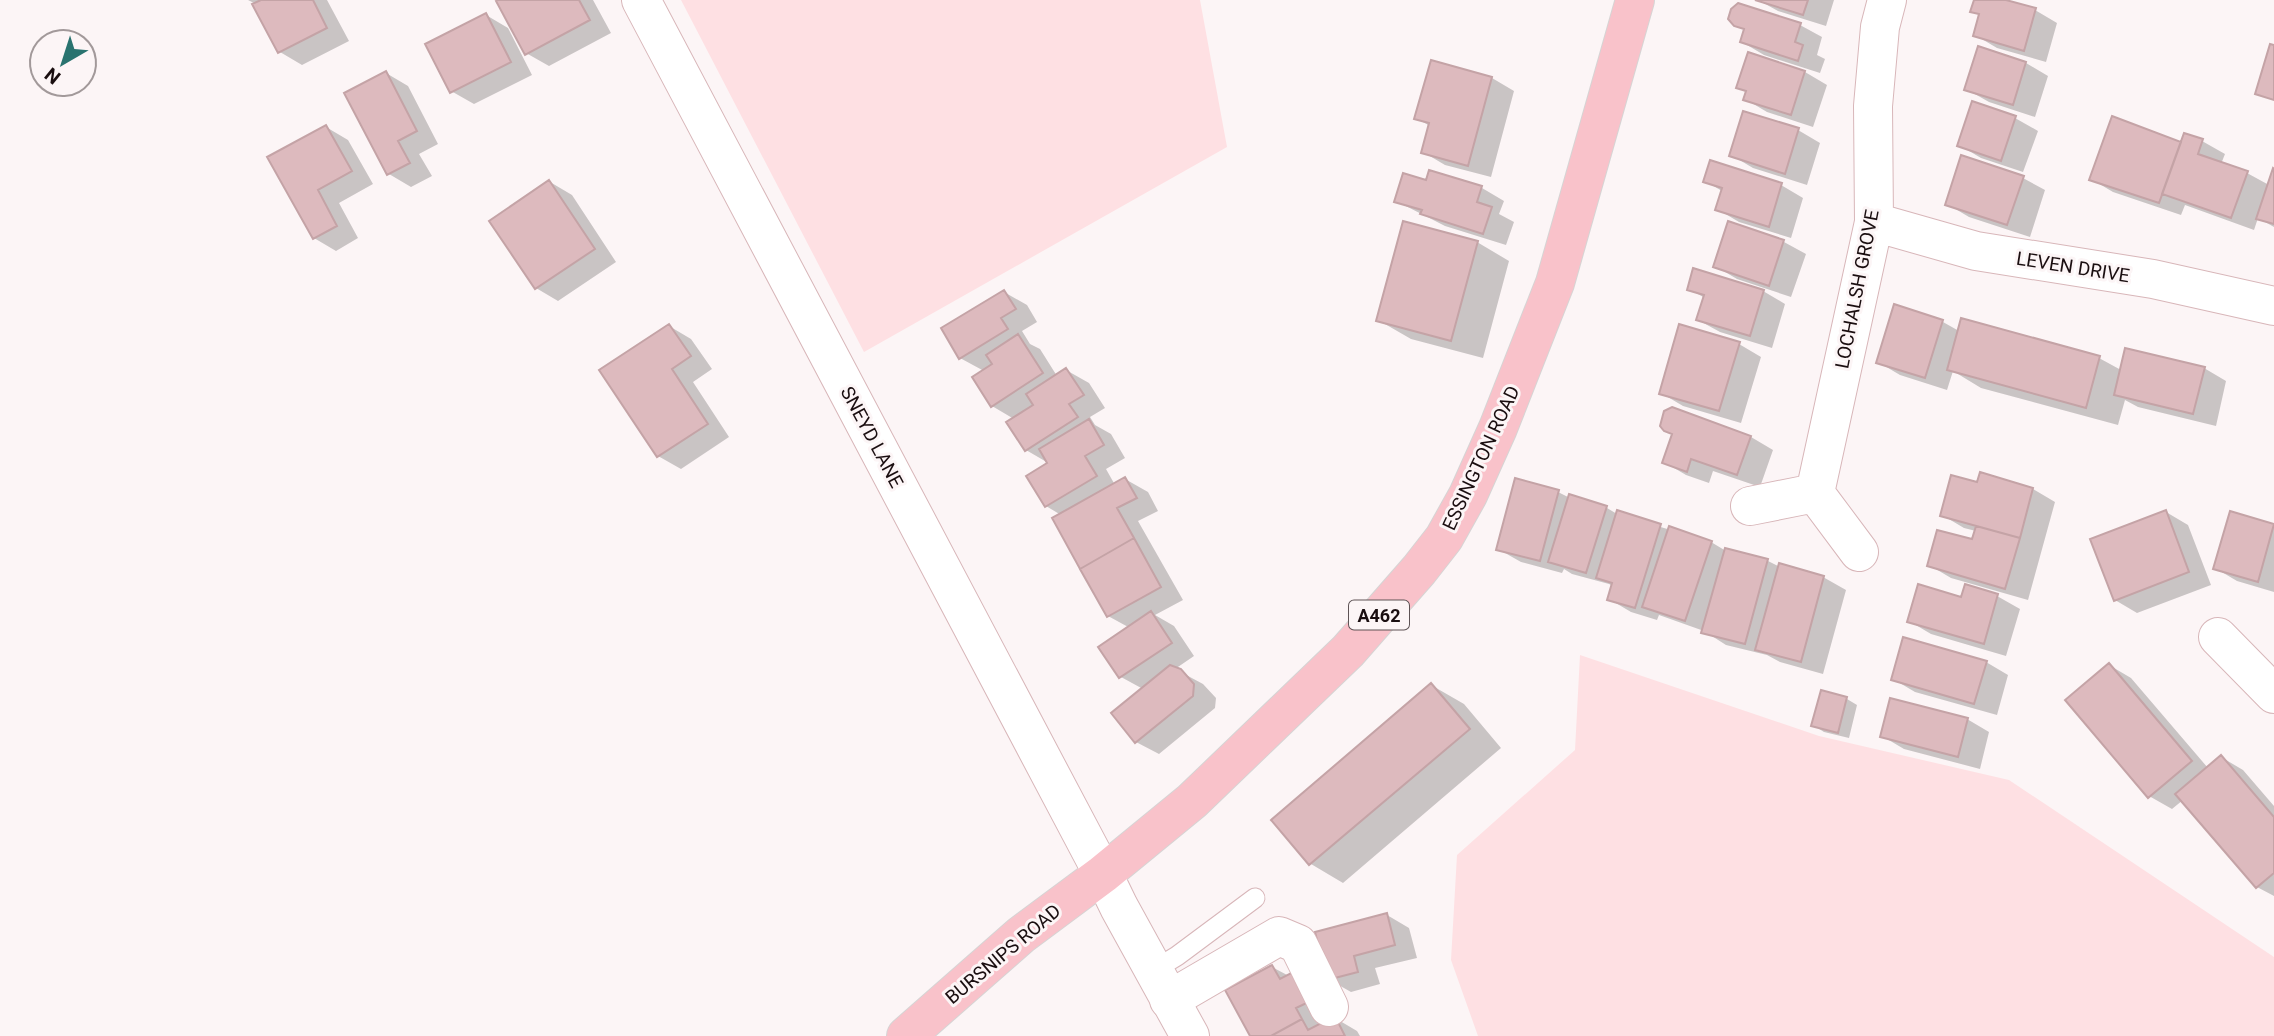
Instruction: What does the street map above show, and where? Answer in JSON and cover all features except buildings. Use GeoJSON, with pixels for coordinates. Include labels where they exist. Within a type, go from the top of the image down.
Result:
{"type":"FeatureCollection","features":[{"type":"Feature","properties":{"kind":"main road","name":"ESSINGTON ROAD"},"geometry":{"type":"LineString","coordinates":[[1103,874],[1192,801],[1348,651],[1444,538],[1468,495],[1498,428],[1555,284],[1635,0]]}},
{"type":"Feature","properties":{"kind":"main road","name":"BURSNIPS ROAD"},"geometry":{"type":"LineString","coordinates":[[906,1036],[1021,935],[1103,874]]}},
{"type":"Feature","properties":{"kind":"street","name":"SNEYD LANE"},"geometry":{"type":"LineString","coordinates":[[641,0],[1119,907],[1190,1036]]}},
{"type":"Feature","properties":{"kind":"street","name":"LOCHALSH GROVE"},"geometry":{"type":"LineString","coordinates":[[1815,493],[1874,222],[1873,106],[1880,27],[1887,0]]}},
{"type":"Feature","properties":{"kind":"street","name":"LEVEN DRIVE"},"geometry":{"type":"LineString","coordinates":[[1874,222],[1976,251],[2152,279],[2274,306]]}},
{"type":"Feature","properties":{"kind":"street"},"geometry":{"type":"LineString","coordinates":[[1750,506],[1815,493],[1858,552]]}},
{"type":"Feature","properties":{"kind":"street"},"geometry":{"type":"LineString","coordinates":[[2218,637],[2274,694]]}},
{"type":"Feature","properties":{"kind":"street"},"geometry":{"type":"LineString","coordinates":[[1162,985],[1279,936],[1298,944],[1329,1007]]}},
{"type":"Feature","properties":{"kind":"lane"},"geometry":{"type":"LineString","coordinates":[[1162,985],[1177,956],[1255,898]]}},
{"type":"Feature","properties":{"kind":"shaded area"},"geometry":{"type":"Polygon","coordinates":[[[681,0],[1200,0],[1227,147],[864,352],[681,0]]]}},
{"type":"Feature","properties":{"kind":"shaded area"},"geometry":{"type":"Polygon","coordinates":[[[1580,655],[1819,736],[2009,780],[2274,957],[2274,1036],[1478,1036],[1451,960],[1457,855],[1575,750],[1580,655]]]}}]}
